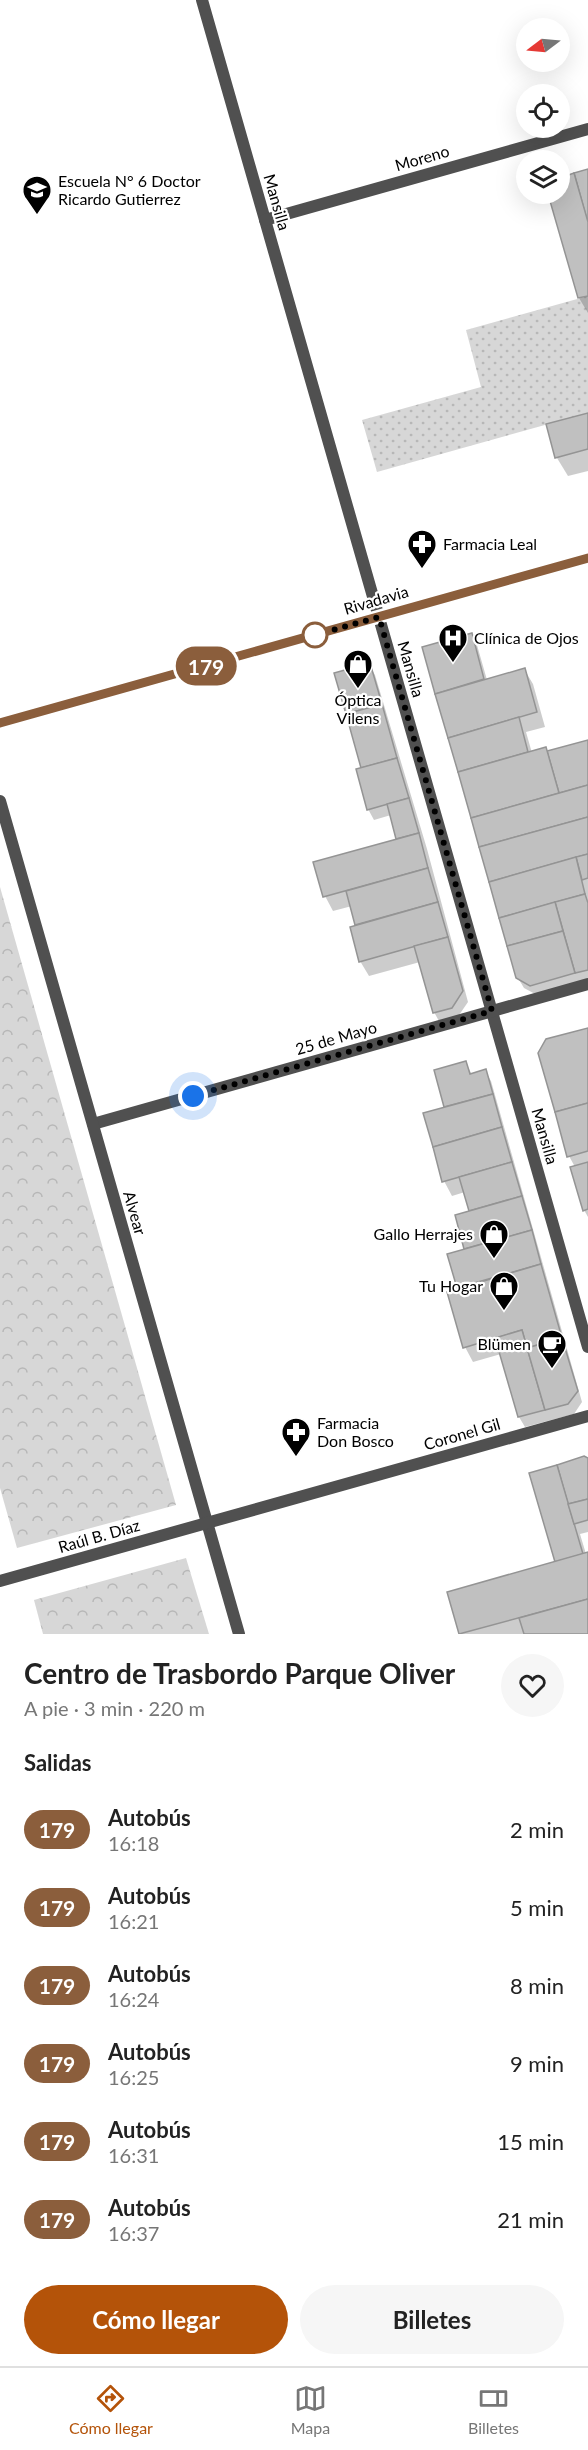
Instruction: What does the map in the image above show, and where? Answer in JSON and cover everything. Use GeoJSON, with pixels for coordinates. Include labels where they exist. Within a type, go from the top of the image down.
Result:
{"type":"FeatureCollection","features":[{"type":"Feature","properties":{"kind":"main road","name":"Rivadavia"},"geometry":{"type":"LineString","coordinates":[[0,723],[588,558]]}},
{"type":"Feature","properties":{"kind":"street","name":"Mansilla"},"geometry":{"type":"LineString","coordinates":[[202,0],[588,1347]]}},
{"type":"Feature","properties":{"kind":"street","name":"Moreno"},"geometry":{"type":"LineString","coordinates":[[265,220],[588,129]]}},
{"type":"Feature","properties":{"kind":"street","name":"Alvear"},"geometry":{"type":"LineString","coordinates":[[0,801],[239,1634]]}},
{"type":"Feature","properties":{"kind":"street","name":"25 de Mayo"},"geometry":{"type":"LineString","coordinates":[[93,1124],[588,984]]}},
{"type":"Feature","properties":{"kind":"street","name":"Coronel Gil"},"geometry":{"type":"LineString","coordinates":[[207,1523],[588,1416]]}},
{"type":"Feature","properties":{"kind":"street","name":"Raúl B. Díaz"},"geometry":{"type":"LineString","coordinates":[[0,1581],[207,1523]]}},
{"type":"Feature","properties":{"kind":"green space"},"geometry":{"type":"Polygon","coordinates":[[[588,296],[588,413],[377,472],[362,420],[481,387],[466,330],[588,296]]]}},
{"type":"Feature","properties":{"kind":"green space"},"geometry":{"type":"Polygon","coordinates":[[[0,887],[176,1505],[17,1548],[0,1488],[0,887]]]}},
{"type":"Feature","properties":{"kind":"green space"},"geometry":{"type":"Polygon","coordinates":[[[186,1558],[209,1634],[43,1634],[34,1600],[186,1558]]]}},
{"type":"Feature","properties":{"kind":"building"},"geometry":{"type":"Polygon","coordinates":[[[588,169],[588,220],[587,220],[574,173],[588,169]]]}},
{"type":"Feature","properties":{"kind":"building"},"geometry":{"type":"Polygon","coordinates":[[[574,173],[588,222],[588,296],[578,298],[551,204],[570,204],[570,174],[574,173]]]}},
{"type":"Feature","properties":{"kind":"building"},"geometry":{"type":"Polygon","coordinates":[[[588,413],[588,449],[555,458],[546,424],[588,413]]]}},
{"type":"Feature","properties":{"kind":"building","name":"Clínica de Ojos"},"geometry":{"type":"Polygon","coordinates":[[[472,633],[484,679],[435,694],[422,647],[472,633]]]}},
{"type":"Feature","properties":{"kind":"building","name":"Óptica Vilens"},"geometry":{"type":"Polygon","coordinates":[[[370,663],[382,704],[346,714],[334,673],[370,663]]]}},
{"type":"Feature","properties":{"kind":"building"},"geometry":{"type":"Polygon","coordinates":[[[525,668],[537,712],[448,738],[435,694],[525,668]]]}},
{"type":"Feature","properties":{"kind":"building"},"geometry":{"type":"Polygon","coordinates":[[[382,704],[397,758],[361,768],[346,714],[382,704]]]}},
{"type":"Feature","properties":{"kind":"building"},"geometry":{"type":"Polygon","coordinates":[[[519,717],[528,752],[458,772],[448,738],[519,717]]]}},
{"type":"Feature","properties":{"kind":"building"},"geometry":{"type":"Polygon","coordinates":[[[588,740],[588,785],[559,793],[547,751],[588,740]]]}},
{"type":"Feature","properties":{"kind":"building"},"geometry":{"type":"Polygon","coordinates":[[[546,747],[559,793],[471,818],[458,772],[546,747]]]}},
{"type":"Feature","properties":{"kind":"building"},"geometry":{"type":"Polygon","coordinates":[[[397,758],[409,798],[367,810],[356,769],[397,758]]]}},
{"type":"Feature","properties":{"kind":"building"},"geometry":{"type":"Polygon","coordinates":[[[588,785],[588,817],[479,847],[471,818],[588,785]]]}},
{"type":"Feature","properties":{"kind":"building"},"geometry":{"type":"Polygon","coordinates":[[[409,798],[419,833],[396,839],[387,804],[409,798]]]}},
{"type":"Feature","properties":{"kind":"building"},"geometry":{"type":"Polygon","coordinates":[[[588,817],[588,854],[489,882],[479,847],[588,817]]]}},
{"type":"Feature","properties":{"kind":"building"},"geometry":{"type":"Polygon","coordinates":[[[419,833],[428,868],[323,897],[313,862],[419,833]]]}},
{"type":"Feature","properties":{"kind":"building"},"geometry":{"type":"Polygon","coordinates":[[[588,854],[588,878],[582,880],[576,857],[588,854]]]}},
{"type":"Feature","properties":{"kind":"building"},"geometry":{"type":"Polygon","coordinates":[[[576,857],[585,894],[499,918],[489,882],[576,857]]]}},
{"type":"Feature","properties":{"kind":"building"},"geometry":{"type":"Polygon","coordinates":[[[428,868],[438,902],[355,925],[346,891],[428,868]]]}},
{"type":"Feature","properties":{"kind":"building"},"geometry":{"type":"Polygon","coordinates":[[[585,894],[588,903],[588,970],[575,973],[555,902],[585,894]]]}},
{"type":"Feature","properties":{"kind":"building"},"geometry":{"type":"Polygon","coordinates":[[[438,902],[448,937],[359,962],[350,927],[438,902]]]}},
{"type":"Feature","properties":{"kind":"building"},"geometry":{"type":"Polygon","coordinates":[[[555,902],[563,931],[507,946],[499,918],[555,902]]]}},
{"type":"Feature","properties":{"kind":"building"},"geometry":{"type":"Polygon","coordinates":[[[563,931],[575,973],[530,986],[516,978],[507,946],[563,931]]]}},
{"type":"Feature","properties":{"kind":"building"},"geometry":{"type":"Polygon","coordinates":[[[448,937],[463,991],[452,1008],[433,1013],[414,946],[448,937]]]}},
{"type":"Feature","properties":{"kind":"building"},"geometry":{"type":"Polygon","coordinates":[[[588,1028],[588,1103],[555,1112],[538,1053],[546,1039],[588,1028]]]}},
{"type":"Feature","properties":{"kind":"building"},"geometry":{"type":"Polygon","coordinates":[[[466,1061],[470,1074],[486,1069],[493,1094],[444,1107],[434,1070],[466,1061]]]}},
{"type":"Feature","properties":{"kind":"building"},"geometry":{"type":"Polygon","coordinates":[[[493,1094],[502,1127],[433,1147],[423,1113],[493,1094]]]}},
{"type":"Feature","properties":{"kind":"building"},"geometry":{"type":"Polygon","coordinates":[[[588,1103],[588,1151],[567,1157],[555,1112],[588,1103]]]}},
{"type":"Feature","properties":{"kind":"building"},"geometry":{"type":"Polygon","coordinates":[[[502,1127],[512,1162],[442,1182],[433,1147],[502,1127]]]}},
{"type":"Feature","properties":{"kind":"building"},"geometry":{"type":"Polygon","coordinates":[[[512,1162],[522,1196],[469,1211],[459,1177],[512,1162]]]}},
{"type":"Feature","properties":{"kind":"building"},"geometry":{"type":"Polygon","coordinates":[[[588,1162],[588,1209],[583,1211],[570,1167],[588,1162]]]}},
{"type":"Feature","properties":{"kind":"building"},"geometry":{"type":"Polygon","coordinates":[[[522,1196],[532,1230],[464,1249],[455,1215],[522,1196]]]}},
{"type":"Feature","properties":{"kind":"building","name":"Gallo Herrajes"},"geometry":{"type":"Polygon","coordinates":[[[532,1230],[541,1264],[457,1288],[447,1254],[532,1230]]]}},
{"type":"Feature","properties":{"kind":"building","name":"Tu Hogar"},"geometry":{"type":"Polygon","coordinates":[[[541,1264],[562,1338],[527,1348],[522,1330],[463,1348],[447,1292],[541,1264]]]}},
{"type":"Feature","properties":{"kind":"building"},"geometry":{"type":"Polygon","coordinates":[[[522,1330],[545,1410],[518,1417],[495,1338],[522,1330]]]}},
{"type":"Feature","properties":{"kind":"building","name":"Blümen"},"geometry":{"type":"Polygon","coordinates":[[[562,1338],[578,1391],[568,1404],[545,1410],[527,1348],[562,1338]]]}},
{"type":"Feature","properties":{"kind":"building"},"geometry":{"type":"Polygon","coordinates":[[[584,1456],[588,1458],[588,1499],[568,1504],[557,1465],[584,1456]]]}},
{"type":"Feature","properties":{"kind":"building"},"geometry":{"type":"Polygon","coordinates":[[[557,1465],[583,1554],[555,1562],[529,1473],[557,1465]]]}},
{"type":"Feature","properties":{"kind":"building"},"geometry":{"type":"Polygon","coordinates":[[[588,1499],[588,1520],[574,1524],[568,1504],[588,1499]]]}},
{"type":"Feature","properties":{"kind":"building"},"geometry":{"type":"Polygon","coordinates":[[[588,1552],[588,1599],[459,1634],[447,1592],[588,1552]]]}},
{"type":"Feature","properties":{"kind":"building"},"geometry":{"type":"Polygon","coordinates":[[[588,1599],[588,1634],[524,1634],[519,1618],[588,1599]]]}},
{"type":"Feature","properties":{"kind":"bus line","name":"179"},"geometry":{"type":"LineString","coordinates":[[0,723],[588,558]]}},
{"type":"Feature","properties":{"kind":"place","name":"Escuela N° 6 Doctor Ricardo Gutierrez"},"geometry":{"type":"Point","coordinates":[37,216]}},
{"type":"Feature","properties":{"kind":"place","name":"Farmacia Leal"},"geometry":{"type":"Point","coordinates":[422,570]}},
{"type":"Feature","properties":{"kind":"place","name":"Clínica de Ojos"},"geometry":{"type":"Point","coordinates":[453,664]}},
{"type":"Feature","properties":{"kind":"place","name":"Óptica Vilens"},"geometry":{"type":"Point","coordinates":[358,690]}},
{"type":"Feature","properties":{"kind":"place","name":"Gallo Herrajes"},"geometry":{"type":"Point","coordinates":[494,1260]}},
{"type":"Feature","properties":{"kind":"place","name":"Tu Hogar"},"geometry":{"type":"Point","coordinates":[504,1312]}},
{"type":"Feature","properties":{"kind":"place","name":"Blümen"},"geometry":{"type":"Point","coordinates":[552,1370]}},
{"type":"Feature","properties":{"kind":"place","name":"Farmacia Don Bosco"},"geometry":{"type":"Point","coordinates":[296,1458]}},
{"type":"Feature","properties":{"kind":"route"},"geometry":{"type":"LineString","coordinates":[[193,1096],[492,1011],[379,617],[315,635]]}}]}
